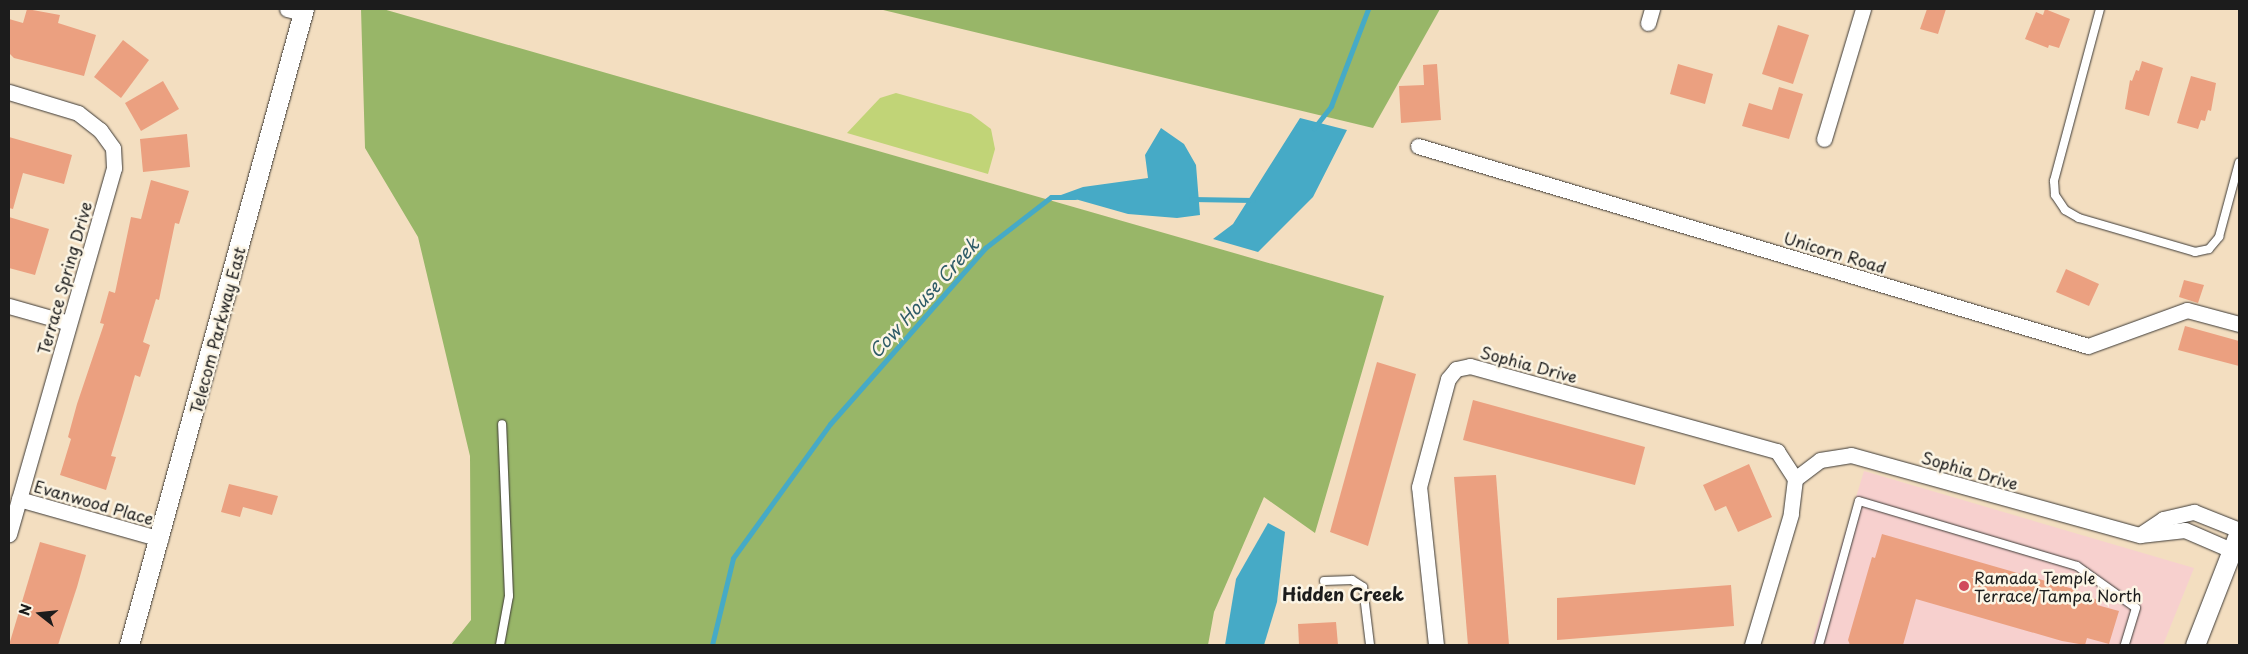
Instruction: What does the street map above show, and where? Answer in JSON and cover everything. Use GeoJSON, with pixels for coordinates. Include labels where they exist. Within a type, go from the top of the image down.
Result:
{"type":"FeatureCollection","features":[{"type":"Feature","properties":{"kind":"street"},"geometry":{"type":"LineString","coordinates":[[1824,139],[1863,9]]}},
{"type":"Feature","properties":{"kind":"street","name":"Telecom Parkway East"},"geometry":{"type":"LineString","coordinates":[[129,645],[160,539],[298,10]]}},
{"type":"Feature","properties":{"kind":"street","name":"Terrace Spring Drive"},"geometry":{"type":"LineString","coordinates":[[9,92],[78,113],[100,130],[113,148],[114,168],[9,534]]}},
{"type":"Feature","properties":{"kind":"street","name":"Unicorn Road"},"geometry":{"type":"LineString","coordinates":[[1418,146],[2088,346],[2187,310],[2239,324]]}},
{"type":"Feature","properties":{"kind":"street"},"geometry":{"type":"LineString","coordinates":[[9,306],[69,323]]}},
{"type":"Feature","properties":{"kind":"street","name":"Sophia Drive"},"geometry":{"type":"LineString","coordinates":[[1436,645],[1419,487],[1448,379],[1456,368],[1470,366],[1777,451],[1795,479],[1820,460],[1851,455],[2140,535],[2185,530],[2231,550]]}},
{"type":"Feature","properties":{"kind":"street"},"geometry":{"type":"LineString","coordinates":[[1752,645],[1791,514],[1795,479]]}},
{"type":"Feature","properties":{"kind":"street","name":"Evanwood Place"},"geometry":{"type":"LineString","coordinates":[[19,499],[160,539]]}},
{"type":"Feature","properties":{"kind":"street"},"geometry":{"type":"LineString","coordinates":[[2140,535],[2163,519],[2194,512],[2239,531],[2195,645]]}},
{"type":"Feature","properties":{"kind":"lane"},"geometry":{"type":"LineString","coordinates":[[2100,9],[2054,181],[2055,195],[2065,210],[2079,218],[2196,252],[2209,248],[2219,237],[2239,163]]}},
{"type":"Feature","properties":{"kind":"lane"},"geometry":{"type":"LineString","coordinates":[[500,645],[509,596],[502,424]]}},
{"type":"Feature","properties":{"kind":"lane"},"geometry":{"type":"LineString","coordinates":[[1819,645],[1859,501],[2077,566],[2136,608],[2125,645]]}},
{"type":"Feature","properties":{"kind":"lane"},"geometry":{"type":"LineString","coordinates":[[1324,581],[1352,580],[1363,587],[1370,645]]}},
{"type":"Feature","properties":{"kind":"shaded area"},"geometry":{"type":"Polygon","coordinates":[[[1864,471],[2194,568],[2163,645],[1811,645],[1864,471]]]}},
{"type":"Feature","properties":{"kind":"green space"},"geometry":{"type":"Polygon","coordinates":[[[361,9],[383,9],[1384,296],[1315,533],[1264,497],[1214,612],[1208,645],[451,645],[471,620],[470,456],[418,237],[365,148],[361,9]]]}},
{"type":"Feature","properties":{"kind":"green space"},"geometry":{"type":"Polygon","coordinates":[[[879,9],[1440,9],[1373,128],[879,9]]]}},
{"type":"Feature","properties":{"kind":"green space"},"geometry":{"type":"Polygon","coordinates":[[[896,93],[971,114],[991,129],[995,149],[988,174],[847,133],[880,98],[896,93]]]}},
{"type":"Feature","properties":{"kind":"water"},"geometry":{"type":"Polygon","coordinates":[[[1300,118],[1347,130],[1313,197],[1258,252],[1213,239],[1233,224],[1300,118]]]}},
{"type":"Feature","properties":{"kind":"water"},"geometry":{"type":"Polygon","coordinates":[[[1161,128],[1184,144],[1196,165],[1200,215],[1177,218],[1128,214],[1061,195],[1083,187],[1148,178],[1145,155],[1161,128]]]}},
{"type":"Feature","properties":{"kind":"water"},"geometry":{"type":"Polygon","coordinates":[[[1268,523],[1285,532],[1277,602],[1264,645],[1225,645],[1236,579],[1268,523]]]}},
{"type":"Feature","properties":{"kind":"building"},"geometry":{"type":"Polygon","coordinates":[[[27,9],[60,15],[58,23],[96,35],[84,76],[14,58],[9,53],[9,19],[23,23],[27,9]]]}},
{"type":"Feature","properties":{"kind":"building"},"geometry":{"type":"Polygon","coordinates":[[[1927,9],[1946,9],[1938,34],[1920,29],[1927,9]]]}},
{"type":"Feature","properties":{"kind":"building"},"geometry":{"type":"Polygon","coordinates":[[[2045,9],[2070,19],[2059,48],[2049,45],[2048,48],[2025,39],[2036,12],[2043,15],[2045,9]]]}},
{"type":"Feature","properties":{"kind":"building"},"geometry":{"type":"Polygon","coordinates":[[[1778,25],[1809,35],[1793,84],[1762,74],[1778,25]]]}},
{"type":"Feature","properties":{"kind":"building"},"geometry":{"type":"Polygon","coordinates":[[[123,40],[149,60],[121,98],[94,77],[123,40]]]}},
{"type":"Feature","properties":{"kind":"building"},"geometry":{"type":"Polygon","coordinates":[[[2142,61],[2163,68],[2149,116],[2125,109],[2130,80],[2132,81],[2136,70],[2139,71],[2142,61]]]}},
{"type":"Feature","properties":{"kind":"building"},"geometry":{"type":"Polygon","coordinates":[[[1437,64],[1441,120],[1401,123],[1399,86],[1424,85],[1423,65],[1437,64]]]}},
{"type":"Feature","properties":{"kind":"building"},"geometry":{"type":"Polygon","coordinates":[[[1678,64],[1713,74],[1705,104],[1670,94],[1678,64]]]}},
{"type":"Feature","properties":{"kind":"building"},"geometry":{"type":"Polygon","coordinates":[[[2191,76],[2216,83],[2211,111],[2208,110],[2205,121],[2201,120],[2198,129],[2177,123],[2191,76]]]}},
{"type":"Feature","properties":{"kind":"building"},"geometry":{"type":"Polygon","coordinates":[[[163,81],[179,109],[141,131],[125,103],[163,81]]]}},
{"type":"Feature","properties":{"kind":"building"},"geometry":{"type":"Polygon","coordinates":[[[1779,87],[1803,94],[1789,139],[1742,126],[1749,103],[1772,110],[1779,87]]]}},
{"type":"Feature","properties":{"kind":"building"},"geometry":{"type":"Polygon","coordinates":[[[187,134],[190,167],[143,172],[140,139],[187,134]]]}},
{"type":"Feature","properties":{"kind":"building"},"geometry":{"type":"Polygon","coordinates":[[[9,137],[72,155],[64,184],[23,173],[13,209],[9,208],[9,137]]]}},
{"type":"Feature","properties":{"kind":"building"},"geometry":{"type":"Polygon","coordinates":[[[151,180],[189,191],[179,224],[175,223],[159,300],[156,299],[143,342],[150,345],[140,377],[135,375],[111,456],[116,457],[106,490],[60,475],[71,439],[68,437],[77,404],[104,324],[100,323],[109,291],[115,293],[131,217],[141,219],[151,180]]]}},
{"type":"Feature","properties":{"kind":"building"},"geometry":{"type":"Polygon","coordinates":[[[9,217],[49,229],[35,275],[9,268],[9,217]]]}},
{"type":"Feature","properties":{"kind":"building"},"geometry":{"type":"Polygon","coordinates":[[[2066,269],[2099,284],[2089,306],[2056,292],[2066,269]]]}},
{"type":"Feature","properties":{"kind":"building"},"geometry":{"type":"Polygon","coordinates":[[[2184,280],[2204,285],[2198,303],[2179,297],[2184,280]]]}},
{"type":"Feature","properties":{"kind":"building"},"geometry":{"type":"Polygon","coordinates":[[[2185,326],[2239,341],[2239,366],[2178,350],[2185,326]]]}},
{"type":"Feature","properties":{"kind":"building"},"geometry":{"type":"Polygon","coordinates":[[[1377,362],[1416,374],[1368,546],[1330,532],[1377,362]]]}},
{"type":"Feature","properties":{"kind":"building"},"geometry":{"type":"Polygon","coordinates":[[[1473,400],[1645,447],[1635,485],[1463,440],[1473,400]]]}},
{"type":"Feature","properties":{"kind":"building"},"geometry":{"type":"Polygon","coordinates":[[[1749,464],[1772,517],[1738,532],[1726,506],[1715,511],[1703,485],[1749,464]]]}},
{"type":"Feature","properties":{"kind":"building"},"geometry":{"type":"Polygon","coordinates":[[[1496,475],[1509,645],[1468,645],[1454,477],[1496,475]]]}},
{"type":"Feature","properties":{"kind":"building"},"geometry":{"type":"Polygon","coordinates":[[[229,484],[278,496],[272,515],[243,507],[240,517],[221,512],[229,484]]]}},
{"type":"Feature","properties":{"kind":"building","name":"Ramada Temple Terrace/Tampa North"},"geometry":{"type":"Polygon","coordinates":[[[1882,534],[2077,590],[2076,593],[2098,600],[2097,605],[2119,611],[2109,644],[2087,638],[2085,645],[2062,641],[1916,599],[1903,645],[1850,645],[1848,640],[1872,557],[1875,558],[1882,534]]]}},
{"type":"Feature","properties":{"kind":"building"},"geometry":{"type":"Polygon","coordinates":[[[40,542],[86,555],[77,587],[58,645],[9,645],[40,542]]]}},
{"type":"Feature","properties":{"kind":"building"},"geometry":{"type":"Polygon","coordinates":[[[1731,585],[1734,626],[1557,640],[1557,598],[1731,585]]]}},
{"type":"Feature","properties":{"kind":"building"},"geometry":{"type":"Polygon","coordinates":[[[1336,622],[1338,645],[1299,645],[1298,624],[1336,622]]]}},
{"type":"Feature","properties":{"kind":"waterway","name":"Cow House Creek"},"geometry":{"type":"LineString","coordinates":[[1314,128],[1331,106],[1368,9]]}},
{"type":"Feature","properties":{"kind":"waterway","name":"Cow House Creek"},"geometry":{"type":"LineString","coordinates":[[712,645],[733,558],[830,424],[985,248],[1051,197],[1075,197]]}},
{"type":"Feature","properties":{"kind":"waterway","name":"Cow House Creek"},"geometry":{"type":"LineString","coordinates":[[1191,199],[1253,200]]}},
{"type":"Feature","properties":{"kind":"place","name":"Ramada Temple Terrace/Tampa North"},"geometry":{"type":"Point","coordinates":[1964,586]}},
{"type":"Feature","properties":{"kind":"district","name":"Hidden Creek"},"geometry":{"type":"Point","coordinates":[1343,594]}}]}
